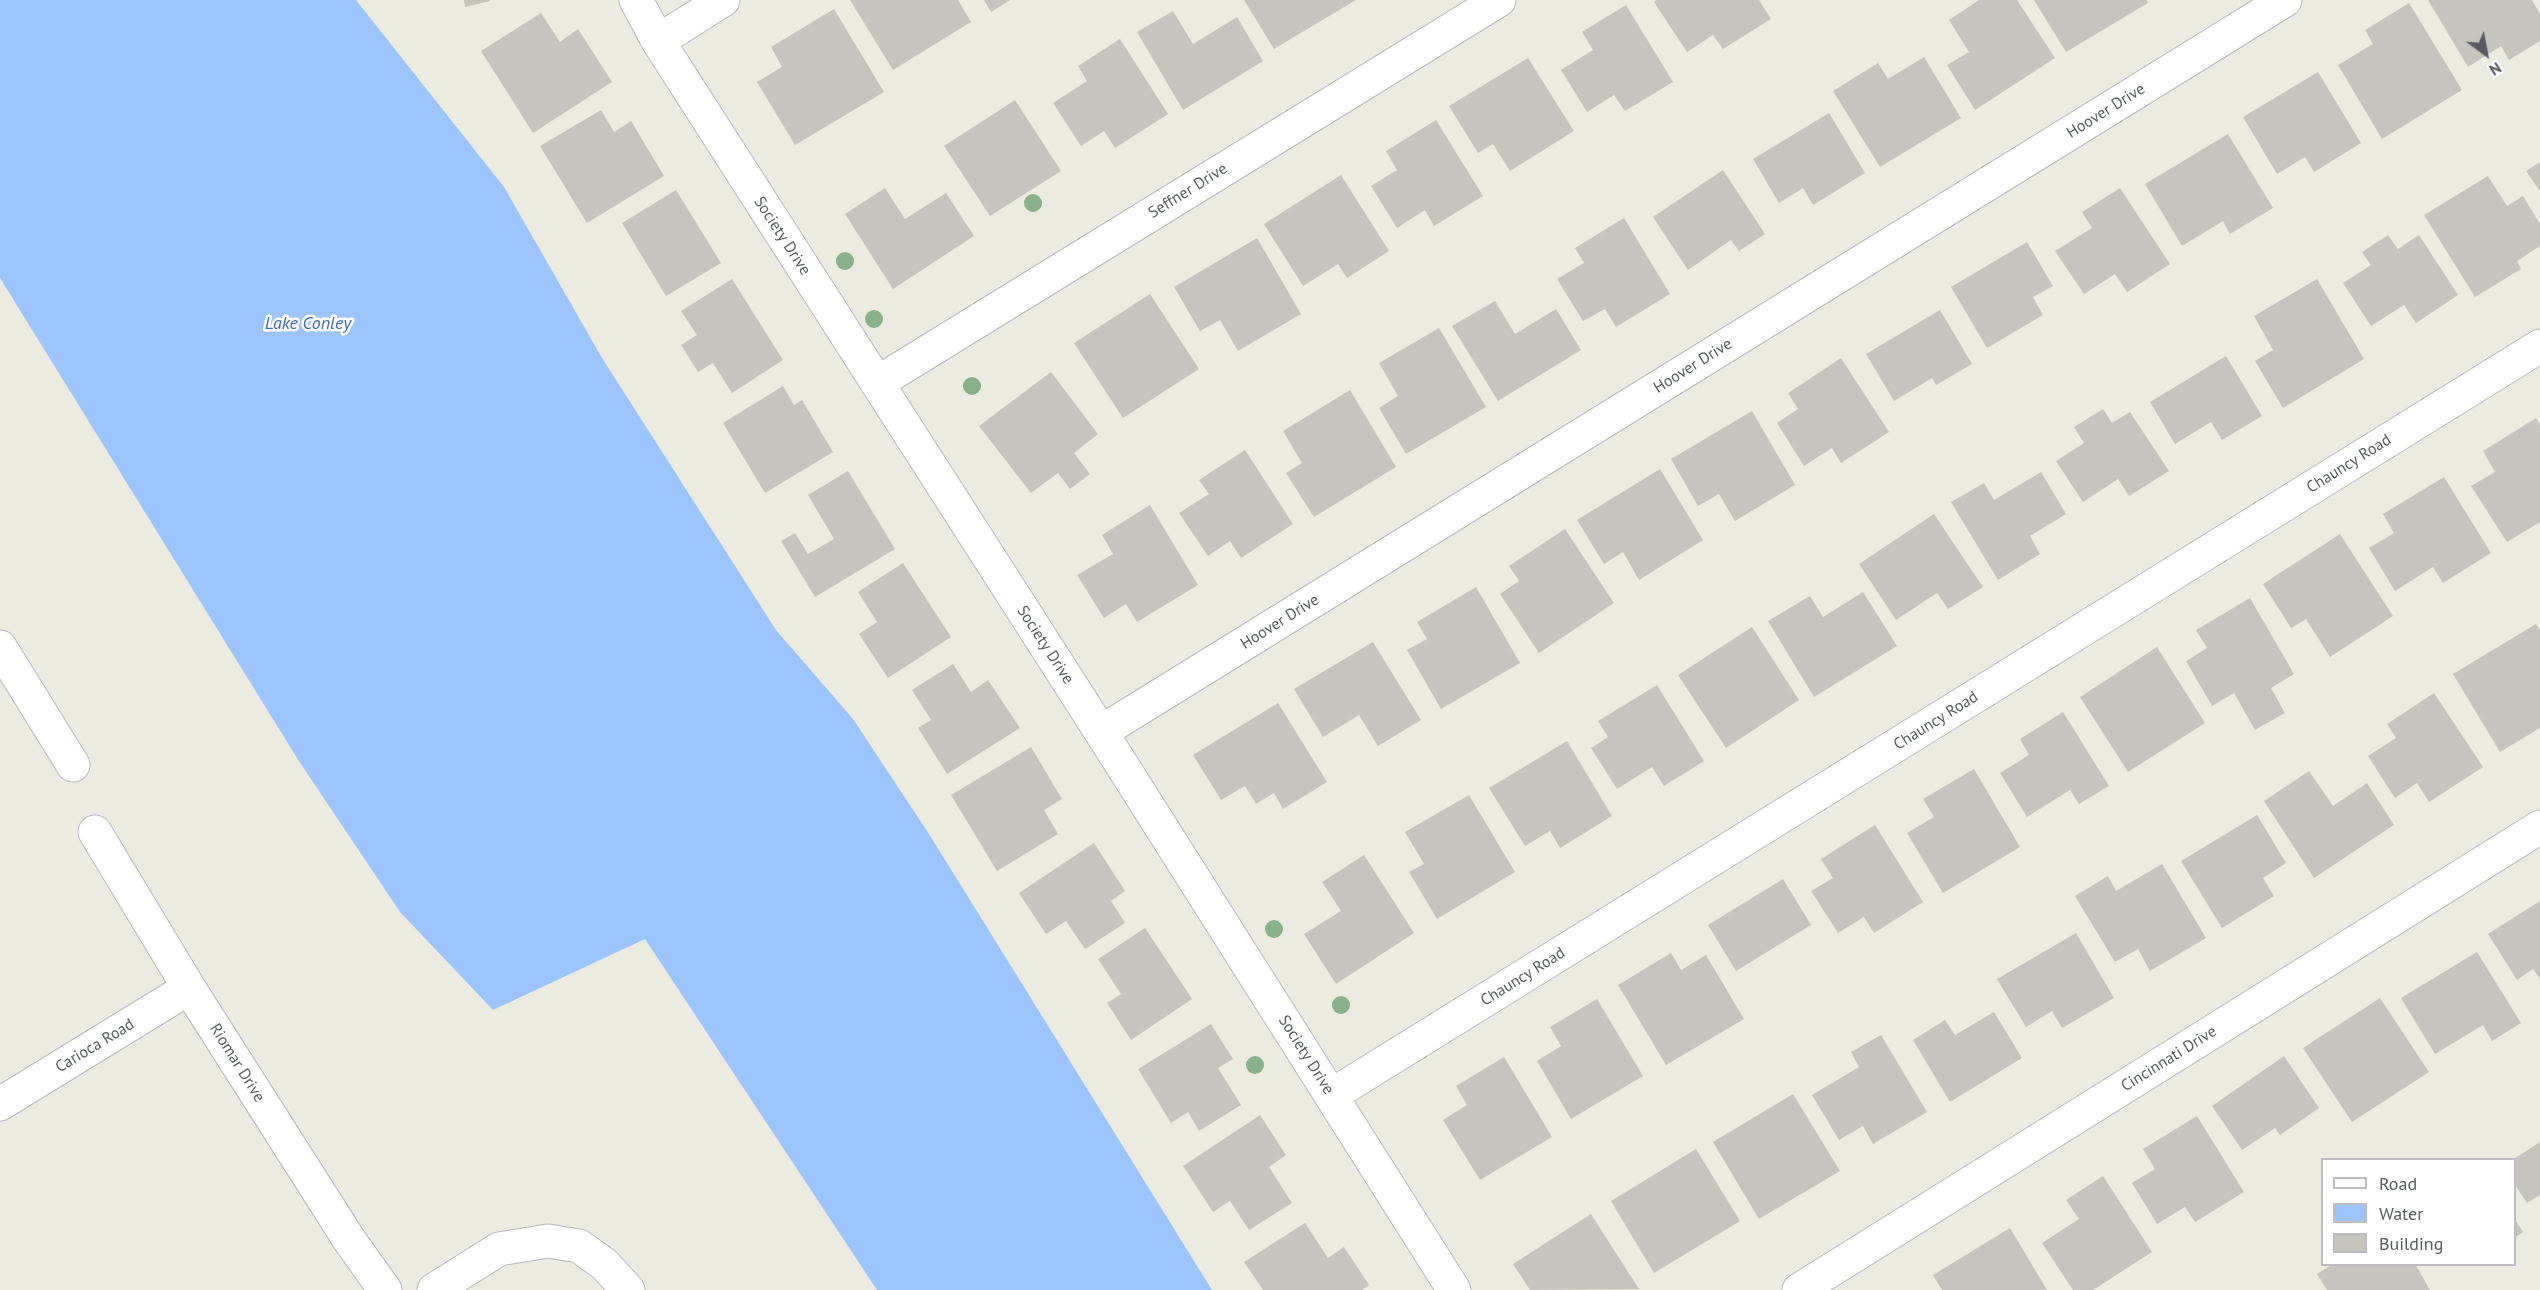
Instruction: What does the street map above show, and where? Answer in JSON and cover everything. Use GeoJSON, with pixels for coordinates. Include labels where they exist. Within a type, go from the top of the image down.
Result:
{"type":"FeatureCollection","features":[{"type":"Feature","properties":{"kind":"street","name":"Society Drive"},"geometry":{"type":"LineString","coordinates":[[636,0],[658,41],[1101,732],[1454,1290]]}},
{"type":"Feature","properties":{"kind":"street"},"geometry":{"type":"LineString","coordinates":[[658,41],[723,0]]}},
{"type":"Feature","properties":{"kind":"street","name":"Seffner Drive"},"geometry":{"type":"LineString","coordinates":[[877,383],[1499,0]]}},
{"type":"Feature","properties":{"kind":"street","name":"Hoover Drive"},"geometry":{"type":"LineString","coordinates":[[1101,732],[2285,0]]}},
{"type":"Feature","properties":{"kind":"street","name":"Chauncy Road"},"geometry":{"type":"LineString","coordinates":[[1332,1095],[2540,346]]}},
{"type":"Feature","properties":{"kind":"street"},"geometry":{"type":"LineString","coordinates":[[0,649],[73,765]]}},
{"type":"Feature","properties":{"kind":"street","name":"Cincinnati Drive"},"geometry":{"type":"LineString","coordinates":[[1799,1290],[2540,827]]}},
{"type":"Feature","properties":{"kind":"street","name":"Riomar Drive"},"geometry":{"type":"LineString","coordinates":[[95,832],[189,988],[350,1241],[385,1290]]}},
{"type":"Feature","properties":{"kind":"street","name":"Carioca Road"},"geometry":{"type":"LineString","coordinates":[[0,1104],[189,988]]}},
{"type":"Feature","properties":{"kind":"street"},"geometry":{"type":"LineString","coordinates":[[434,1290],[499,1249],[548,1241],[579,1246],[604,1264],[628,1290]]}},
{"type":"Feature","properties":{"kind":"water","name":"Lake Conley"},"geometry":{"type":"Polygon","coordinates":[[[0,0],[356,0],[504,187],[602,358],[776,630],[853,719],[929,834],[1212,1290],[877,1290],[645,939],[493,1010],[400,912],[297,758],[0,278],[0,0]]]}},
{"type":"Feature","properties":{"kind":"building"},"geometry":{"type":"Polygon","coordinates":[[[464,0],[490,0],[490,1],[465,7],[464,0]]]}},
{"type":"Feature","properties":{"kind":"building"},"geometry":{"type":"Polygon","coordinates":[[[850,0],[958,0],[971,22],[893,70],[850,0]]]}},
{"type":"Feature","properties":{"kind":"building"},"geometry":{"type":"Polygon","coordinates":[[[984,0],[1010,0],[991,12],[984,0]]]}},
{"type":"Feature","properties":{"kind":"building"},"geometry":{"type":"Polygon","coordinates":[[[1244,0],[1356,0],[1274,49],[1244,0]]]}},
{"type":"Feature","properties":{"kind":"building"},"geometry":{"type":"Polygon","coordinates":[[[1656,0],[1759,0],[1771,19],[1723,49],[1713,35],[1687,52],[1654,2],[1656,0]]]}},
{"type":"Feature","properties":{"kind":"building"},"geometry":{"type":"Polygon","coordinates":[[[1979,0],[2017,0],[2055,58],[1975,110],[1947,65],[1969,52],[1949,20],[1979,0]]]}},
{"type":"Feature","properties":{"kind":"building"},"geometry":{"type":"Polygon","coordinates":[[[2034,0],[2146,0],[2148,3],[2066,52],[2034,0]]]}},
{"type":"Feature","properties":{"kind":"building"},"geometry":{"type":"Polygon","coordinates":[[[2428,0],[2532,0],[2540,14],[2540,41],[2509,60],[2501,46],[2468,67],[2428,0]]]}},
{"type":"Feature","properties":{"kind":"building"},"geometry":{"type":"Polygon","coordinates":[[[2409,3],[2462,90],[2382,139],[2338,65],[2373,44],[2365,30],[2409,3]]]}},
{"type":"Feature","properties":{"kind":"building"},"geometry":{"type":"Polygon","coordinates":[[[1626,5],[1673,82],[1625,111],[1614,95],[1587,112],[1561,70],[1593,50],[1582,32],[1626,5]]]}},
{"type":"Feature","properties":{"kind":"building"},"geometry":{"type":"Polygon","coordinates":[[[834,9],[884,92],[795,145],[757,82],[782,67],[771,47],[834,9]]]}},
{"type":"Feature","properties":{"kind":"building"},"geometry":{"type":"Polygon","coordinates":[[[1173,11],[1193,44],[1237,17],[1263,61],[1183,110],[1137,32],[1173,11]]]}},
{"type":"Feature","properties":{"kind":"building"},"geometry":{"type":"Polygon","coordinates":[[[541,13],[560,42],[578,29],[612,82],[533,133],[481,51],[541,13]]]}},
{"type":"Feature","properties":{"kind":"building"},"geometry":{"type":"Polygon","coordinates":[[[1120,39],[1168,114],[1115,148],[1104,131],[1081,146],[1053,103],[1087,81],[1078,66],[1120,39]]]}},
{"type":"Feature","properties":{"kind":"building"},"geometry":{"type":"Polygon","coordinates":[[[1924,57],[1961,118],[1880,167],[1833,91],[1878,63],[1888,79],[1924,57]]]}},
{"type":"Feature","properties":{"kind":"building"},"geometry":{"type":"Polygon","coordinates":[[[1528,58],[1574,131],[1510,171],[1493,144],[1478,153],[1449,106],[1528,58]]]}},
{"type":"Feature","properties":{"kind":"building"},"geometry":{"type":"Polygon","coordinates":[[[2318,72],[2361,143],[2314,172],[2305,157],[2277,174],[2243,117],[2318,72]]]}},
{"type":"Feature","properties":{"kind":"building"},"geometry":{"type":"Polygon","coordinates":[[[1015,100],[1061,171],[990,216],[944,146],[1015,100]]]}},
{"type":"Feature","properties":{"kind":"building"},"geometry":{"type":"Polygon","coordinates":[[[601,110],[614,132],[631,121],[664,176],[587,223],[540,146],[601,110]]]}},
{"type":"Feature","properties":{"kind":"building"},"geometry":{"type":"Polygon","coordinates":[[[1829,113],[1865,173],[1813,205],[1803,188],[1779,203],[1753,159],[1829,113]]]}},
{"type":"Feature","properties":{"kind":"building"},"geometry":{"type":"Polygon","coordinates":[[[1436,120],[1483,196],[1434,226],[1425,210],[1397,228],[1371,186],[1397,170],[1386,151],[1436,120]]]}},
{"type":"Feature","properties":{"kind":"building"},"geometry":{"type":"Polygon","coordinates":[[[2228,134],[2273,208],[2230,234],[2223,221],[2182,246],[2145,184],[2228,134]]]}},
{"type":"Feature","properties":{"kind":"building"},"geometry":{"type":"Polygon","coordinates":[[[2540,162],[2540,191],[2526,171],[2540,162]]]}},
{"type":"Feature","properties":{"kind":"building"},"geometry":{"type":"Polygon","coordinates":[[[1723,170],[1765,234],[1739,251],[1731,240],[1688,270],[1653,217],[1723,170]]]}},
{"type":"Feature","properties":{"kind":"building"},"geometry":{"type":"Polygon","coordinates":[[[1341,175],[1389,251],[1347,278],[1338,264],[1303,286],[1264,224],[1341,175]]]}},
{"type":"Feature","properties":{"kind":"building"},"geometry":{"type":"Polygon","coordinates":[[[2488,176],[2507,206],[2523,196],[2540,224],[2540,246],[2517,261],[2521,269],[2475,297],[2424,215],[2488,176]]]}},
{"type":"Feature","properties":{"kind":"building"},"geometry":{"type":"Polygon","coordinates":[[[885,188],[905,219],[946,193],[974,236],[893,289],[845,214],[885,188]]]}},
{"type":"Feature","properties":{"kind":"building"},"geometry":{"type":"Polygon","coordinates":[[[2120,188],[2170,264],[2127,292],[2115,274],[2084,294],[2055,251],[2092,228],[2082,212],[2120,188]]]}},
{"type":"Feature","properties":{"kind":"building"},"geometry":{"type":"Polygon","coordinates":[[[676,190],[721,263],[666,296],[622,223],[676,190]]]}},
{"type":"Feature","properties":{"kind":"building"},"geometry":{"type":"Polygon","coordinates":[[[1624,218],[1670,294],[1616,327],[1605,309],[1583,321],[1557,279],[1584,263],[1575,248],[1624,218]]]}},
{"type":"Feature","properties":{"kind":"building"},"geometry":{"type":"Polygon","coordinates":[[[2388,235],[2398,249],[2419,235],[2458,295],[2416,323],[2404,305],[2371,326],[2343,283],[2371,265],[2362,252],[2388,235]]]}},
{"type":"Feature","properties":{"kind":"building"},"geometry":{"type":"Polygon","coordinates":[[[1257,238],[1301,314],[1238,351],[1220,320],[1200,331],[1174,287],[1257,238]]]}},
{"type":"Feature","properties":{"kind":"building"},"geometry":{"type":"Polygon","coordinates":[[[2027,242],[2053,286],[2033,297],[2043,315],[1987,348],[1951,287],[2027,242]]]}},
{"type":"Feature","properties":{"kind":"building"},"geometry":{"type":"Polygon","coordinates":[[[732,279],[783,360],[732,393],[713,363],[698,372],[681,345],[697,335],[681,311],[732,279]]]}},
{"type":"Feature","properties":{"kind":"building"},"geometry":{"type":"Polygon","coordinates":[[[2317,279],[2364,359],[2283,408],[2255,361],[2273,350],[2254,316],[2317,279]]]}},
{"type":"Feature","properties":{"kind":"building"},"geometry":{"type":"Polygon","coordinates":[[[1150,294],[1199,369],[1123,418],[1074,343],[1150,294]]]}},
{"type":"Feature","properties":{"kind":"building"},"geometry":{"type":"Polygon","coordinates":[[[1495,301],[1515,334],[1556,309],[1581,350],[1498,401],[1452,326],[1495,301]]]}},
{"type":"Feature","properties":{"kind":"building"},"geometry":{"type":"Polygon","coordinates":[[[1940,310],[1972,364],[1936,385],[1932,378],[1894,401],[1866,354],[1940,310]]]}},
{"type":"Feature","properties":{"kind":"building"},"geometry":{"type":"Polygon","coordinates":[[[1439,328],[1486,407],[1406,454],[1379,408],[1398,396],[1379,363],[1439,328]]]}},
{"type":"Feature","properties":{"kind":"building"},"geometry":{"type":"Polygon","coordinates":[[[2226,356],[2262,416],[2222,440],[2211,422],[2175,444],[2150,402],[2226,356]]]}},
{"type":"Feature","properties":{"kind":"building"},"geometry":{"type":"Polygon","coordinates":[[[1841,358],[1889,432],[1841,463],[1832,448],[1804,466],[1777,423],[1798,409],[1788,393],[1841,358]]]}},
{"type":"Feature","properties":{"kind":"building"},"geometry":{"type":"Polygon","coordinates":[[[1051,372],[1098,434],[1074,453],[1090,474],[1070,489],[1058,473],[1031,493],[979,426],[1051,372]]]}},
{"type":"Feature","properties":{"kind":"building"},"geometry":{"type":"Polygon","coordinates":[[[783,386],[794,405],[802,400],[833,452],[765,493],[723,423],[783,386]]]}},
{"type":"Feature","properties":{"kind":"building"},"geometry":{"type":"Polygon","coordinates":[[[1350,390],[1396,467],[1314,517],[1286,473],[1302,463],[1283,431],[1350,390]]]}},
{"type":"Feature","properties":{"kind":"building"},"geometry":{"type":"Polygon","coordinates":[[[2103,409],[2112,423],[2130,412],[2169,471],[2129,496],[2118,479],[2083,502],[2056,461],[2084,443],[2074,427],[2103,409]]]}},
{"type":"Feature","properties":{"kind":"building"},"geometry":{"type":"Polygon","coordinates":[[[1752,411],[1795,485],[1735,521],[1719,494],[1698,506],[1671,459],[1752,411]]]}},
{"type":"Feature","properties":{"kind":"building"},"geometry":{"type":"Polygon","coordinates":[[[2536,418],[2540,425],[2540,522],[2507,542],[2471,486],[2495,472],[2483,451],[2536,418]]]}},
{"type":"Feature","properties":{"kind":"building"},"geometry":{"type":"Polygon","coordinates":[[[1245,450],[1293,524],[1241,558],[1230,541],[1208,556],[1179,513],[1209,494],[1199,480],[1245,450]]]}},
{"type":"Feature","properties":{"kind":"building"},"geometry":{"type":"Polygon","coordinates":[[[1660,469],[1703,540],[1639,580],[1623,552],[1604,564],[1577,520],[1660,469]]]}},
{"type":"Feature","properties":{"kind":"building"},"geometry":{"type":"Polygon","coordinates":[[[848,471],[895,549],[815,597],[781,541],[795,533],[808,554],[834,539],[808,495],[848,471]]]}},
{"type":"Feature","properties":{"kind":"building"},"geometry":{"type":"Polygon","coordinates":[[[2041,472],[2066,514],[2030,536],[2040,554],[1998,580],[1951,502],[1984,483],[1994,500],[2041,472]]]}},
{"type":"Feature","properties":{"kind":"building"},"geometry":{"type":"Polygon","coordinates":[[[2444,477],[2491,553],[2443,583],[2433,567],[2395,591],[2369,548],[2394,533],[2383,514],[2444,477]]]}},
{"type":"Feature","properties":{"kind":"building"},"geometry":{"type":"Polygon","coordinates":[[[1150,505],[1198,585],[1137,622],[1126,604],[1104,618],[1077,575],[1113,554],[1102,535],[1150,505]]]}},
{"type":"Feature","properties":{"kind":"building"},"geometry":{"type":"Polygon","coordinates":[[[1934,514],[1983,587],[1948,609],[1937,593],[1896,620],[1859,564],[1934,514]]]}},
{"type":"Feature","properties":{"kind":"building"},"geometry":{"type":"Polygon","coordinates":[[[1565,529],[1614,603],[1539,653],[1500,594],[1519,581],[1509,566],[1565,529]]]}},
{"type":"Feature","properties":{"kind":"building"},"geometry":{"type":"Polygon","coordinates":[[[2340,534],[2393,616],[2330,657],[2306,619],[2291,628],[2263,584],[2340,534]]]}},
{"type":"Feature","properties":{"kind":"building"},"geometry":{"type":"Polygon","coordinates":[[[903,563],[951,637],[888,678],[859,634],[877,622],[858,592],[903,563]]]}},
{"type":"Feature","properties":{"kind":"building"},"geometry":{"type":"Polygon","coordinates":[[[1476,587],[1520,663],[1441,709],[1407,650],[1427,639],[1417,622],[1476,587]]]}},
{"type":"Feature","properties":{"kind":"building"},"geometry":{"type":"Polygon","coordinates":[[[1863,592],[1897,646],[1814,697],[1768,621],[1810,596],[1823,617],[1863,592]]]}},
{"type":"Feature","properties":{"kind":"building"},"geometry":{"type":"Polygon","coordinates":[[[2250,598],[2294,674],[2271,688],[2285,713],[2255,730],[2234,693],[2212,706],[2186,661],[2207,648],[2196,630],[2250,598]]]}},
{"type":"Feature","properties":{"kind":"building"},"geometry":{"type":"Polygon","coordinates":[[[2536,624],[2540,630],[2540,728],[2500,752],[2453,674],[2536,624]]]}},
{"type":"Feature","properties":{"kind":"building"},"geometry":{"type":"Polygon","coordinates":[[[1752,627],[1799,700],[1726,748],[1678,675],[1752,627]]]}},
{"type":"Feature","properties":{"kind":"building"},"geometry":{"type":"Polygon","coordinates":[[[1373,642],[1421,720],[1378,746],[1359,715],[1323,737],[1294,689],[1373,642]]]}},
{"type":"Feature","properties":{"kind":"building"},"geometry":{"type":"Polygon","coordinates":[[[2157,647],[2205,723],[2128,772],[2080,697],[2157,647]]]}},
{"type":"Feature","properties":{"kind":"building"},"geometry":{"type":"Polygon","coordinates":[[[953,664],[971,692],[988,680],[1020,728],[947,774],[918,728],[931,720],[912,690],[953,664]]]}},
{"type":"Feature","properties":{"kind":"building"},"geometry":{"type":"Polygon","coordinates":[[[1657,685],[1704,761],[1664,786],[1652,767],[1617,789],[1591,748],[1608,737],[1598,721],[1657,685]]]}},
{"type":"Feature","properties":{"kind":"building"},"geometry":{"type":"Polygon","coordinates":[[[2434,693],[2483,767],[2429,802],[2417,783],[2395,798],[2368,756],[2396,738],[2387,724],[2434,693]]]}},
{"type":"Feature","properties":{"kind":"building"},"geometry":{"type":"Polygon","coordinates":[[[1278,703],[1327,782],[1283,809],[1274,793],[1256,804],[1245,786],[1221,800],[1193,755],[1278,703]]]}},
{"type":"Feature","properties":{"kind":"building"},"geometry":{"type":"Polygon","coordinates":[[[2063,712],[2109,786],[2079,804],[2070,790],[2027,817],[2000,773],[2029,755],[2020,739],[2063,712]]]}},
{"type":"Feature","properties":{"kind":"building"},"geometry":{"type":"Polygon","coordinates":[[[1567,741],[1612,816],[1560,848],[1550,831],[1525,846],[1489,788],[1567,741]]]}},
{"type":"Feature","properties":{"kind":"building"},"geometry":{"type":"Polygon","coordinates":[[[1031,747],[1062,799],[1044,810],[1058,834],[997,871],[951,795],[1031,747]]]}},
{"type":"Feature","properties":{"kind":"building"},"geometry":{"type":"Polygon","coordinates":[[[1974,769],[2020,847],[1943,893],[1907,833],[1934,817],[1923,799],[1974,769]]]}},
{"type":"Feature","properties":{"kind":"building"},"geometry":{"type":"Polygon","coordinates":[[[2309,771],[2333,806],[2367,783],[2394,825],[2314,878],[2264,801],[2309,771]]]}},
{"type":"Feature","properties":{"kind":"building"},"geometry":{"type":"Polygon","coordinates":[[[1469,795],[1515,872],[1437,919],[1409,872],[1424,864],[1405,832],[1469,795]]]}},
{"type":"Feature","properties":{"kind":"building"},"geometry":{"type":"Polygon","coordinates":[[[2257,815],[2286,863],[2263,878],[2274,896],[2222,928],[2181,861],[2257,815]]]}},
{"type":"Feature","properties":{"kind":"building"},"geometry":{"type":"Polygon","coordinates":[[[1875,825],[1923,902],[1874,933],[1864,917],[1838,933],[1811,891],[1833,878],[1821,859],[1875,825]]]}},
{"type":"Feature","properties":{"kind":"building"},"geometry":{"type":"Polygon","coordinates":[[[1094,843],[1125,891],[1111,901],[1125,923],[1085,949],[1066,921],[1046,934],[1019,893],[1094,843]]]}},
{"type":"Feature","properties":{"kind":"building"},"geometry":{"type":"Polygon","coordinates":[[[1364,855],[1414,933],[1336,984],[1304,934],[1341,911],[1322,882],[1364,855]]]}},
{"type":"Feature","properties":{"kind":"building"},"geometry":{"type":"Polygon","coordinates":[[[2162,864],[2206,938],[2150,971],[2138,949],[2115,962],[2075,896],[2108,876],[2116,891],[2162,864]]]}},
{"type":"Feature","properties":{"kind":"building"},"geometry":{"type":"Polygon","coordinates":[[[1783,879],[1811,925],[1736,971],[1708,925],[1783,879]]]}},
{"type":"Feature","properties":{"kind":"building"},"geometry":{"type":"Polygon","coordinates":[[[2540,901],[2540,979],[2533,969],[2517,980],[2488,934],[2540,901]]]}},
{"type":"Feature","properties":{"kind":"building"},"geometry":{"type":"Polygon","coordinates":[[[1145,928],[1192,999],[1131,1040],[1107,1003],[1121,994],[1098,959],[1145,928]]]}},
{"type":"Feature","properties":{"kind":"building"},"geometry":{"type":"Polygon","coordinates":[[[2076,933],[2114,998],[2062,1028],[2052,1011],[2026,1027],[1997,979],[2076,933]]]}},
{"type":"Feature","properties":{"kind":"building"},"geometry":{"type":"Polygon","coordinates":[[[2477,952],[2521,1023],[2492,1041],[2483,1025],[2435,1054],[2401,998],[2477,952]]]}},
{"type":"Feature","properties":{"kind":"building"},"geometry":{"type":"Polygon","coordinates":[[[1671,953],[1681,970],[1706,955],[1744,1019],[1666,1065],[1618,985],[1671,953]]]}},
{"type":"Feature","properties":{"kind":"building"},"geometry":{"type":"Polygon","coordinates":[[[2380,998],[2429,1072],[2352,1122],[2303,1048],[2380,998]]]}},
{"type":"Feature","properties":{"kind":"building"},"geometry":{"type":"Polygon","coordinates":[[[1597,999],[1643,1076],[1571,1119],[1537,1061],[1561,1046],[1550,1027],[1597,999]]]}},
{"type":"Feature","properties":{"kind":"building"},"geometry":{"type":"Polygon","coordinates":[[[1994,1012],[2022,1058],[1950,1102],[1913,1040],[1945,1020],[1955,1035],[1994,1012]]]}},
{"type":"Feature","properties":{"kind":"building"},"geometry":{"type":"Polygon","coordinates":[[[1211,1024],[1233,1059],[1218,1068],[1241,1105],[1199,1131],[1188,1112],[1171,1123],[1138,1069],[1211,1024]]]}},
{"type":"Feature","properties":{"kind":"building"},"geometry":{"type":"Polygon","coordinates":[[[1881,1035],[1927,1112],[1873,1144],[1863,1126],[1839,1140],[1812,1095],[1859,1067],[1851,1052],[1881,1035]]]}},
{"type":"Feature","properties":{"kind":"building"},"geometry":{"type":"Polygon","coordinates":[[[2284,1056],[2319,1108],[2280,1135],[2275,1128],[2242,1150],[2212,1106],[2284,1056]]]}},
{"type":"Feature","properties":{"kind":"building"},"geometry":{"type":"Polygon","coordinates":[[[1504,1057],[1552,1137],[1480,1180],[1443,1120],[1467,1105],[1456,1086],[1504,1057]]]}},
{"type":"Feature","properties":{"kind":"building"},"geometry":{"type":"Polygon","coordinates":[[[1793,1094],[1840,1171],[1759,1219],[1713,1142],[1793,1094]]]}},
{"type":"Feature","properties":{"kind":"building"},"geometry":{"type":"Polygon","coordinates":[[[1260,1115],[1286,1155],[1269,1167],[1292,1203],[1249,1230],[1230,1201],[1213,1212],[1183,1166],[1260,1115]]]}},
{"type":"Feature","properties":{"kind":"building"},"geometry":{"type":"Polygon","coordinates":[[[2197,1116],[2244,1192],[2195,1222],[2185,1207],[2157,1224],[2132,1183],[2155,1169],[2143,1149],[2197,1116]]]}},
{"type":"Feature","properties":{"kind":"building"},"geometry":{"type":"Polygon","coordinates":[[[2540,1142],[2540,1195],[2527,1203],[2516,1186],[2515,1158],[2540,1142]]]}},
{"type":"Feature","properties":{"kind":"building"},"geometry":{"type":"Polygon","coordinates":[[[1696,1149],[1740,1221],[1654,1273],[1611,1201],[1696,1149]]]}},
{"type":"Feature","properties":{"kind":"building"},"geometry":{"type":"Polygon","coordinates":[[[2103,1176],[2152,1252],[2093,1290],[2073,1290],[2042,1243],[2079,1219],[2066,1200],[2103,1176]]]}},
{"type":"Feature","properties":{"kind":"building"},"geometry":{"type":"Polygon","coordinates":[[[1591,1214],[1639,1289],[1530,1290],[1513,1264],[1591,1214]]]}},
{"type":"Feature","properties":{"kind":"building"},"geometry":{"type":"Polygon","coordinates":[[[2516,1221],[2523,1232],[2516,1237],[2516,1221]]]}},
{"type":"Feature","properties":{"kind":"building"},"geometry":{"type":"Polygon","coordinates":[[[1305,1223],[1328,1258],[1344,1247],[1369,1285],[1362,1290],[1263,1290],[1244,1262],[1305,1223]]]}},
{"type":"Feature","properties":{"kind":"building"},"geometry":{"type":"Polygon","coordinates":[[[2010,1228],[2047,1290],[1942,1290],[1933,1275],[2010,1228]]]}},
{"type":"Feature","properties":{"kind":"building"},"geometry":{"type":"Polygon","coordinates":[[[2330,1266],[2416,1266],[2430,1290],[2327,1290],[2317,1274],[2330,1266]]]}}]}
